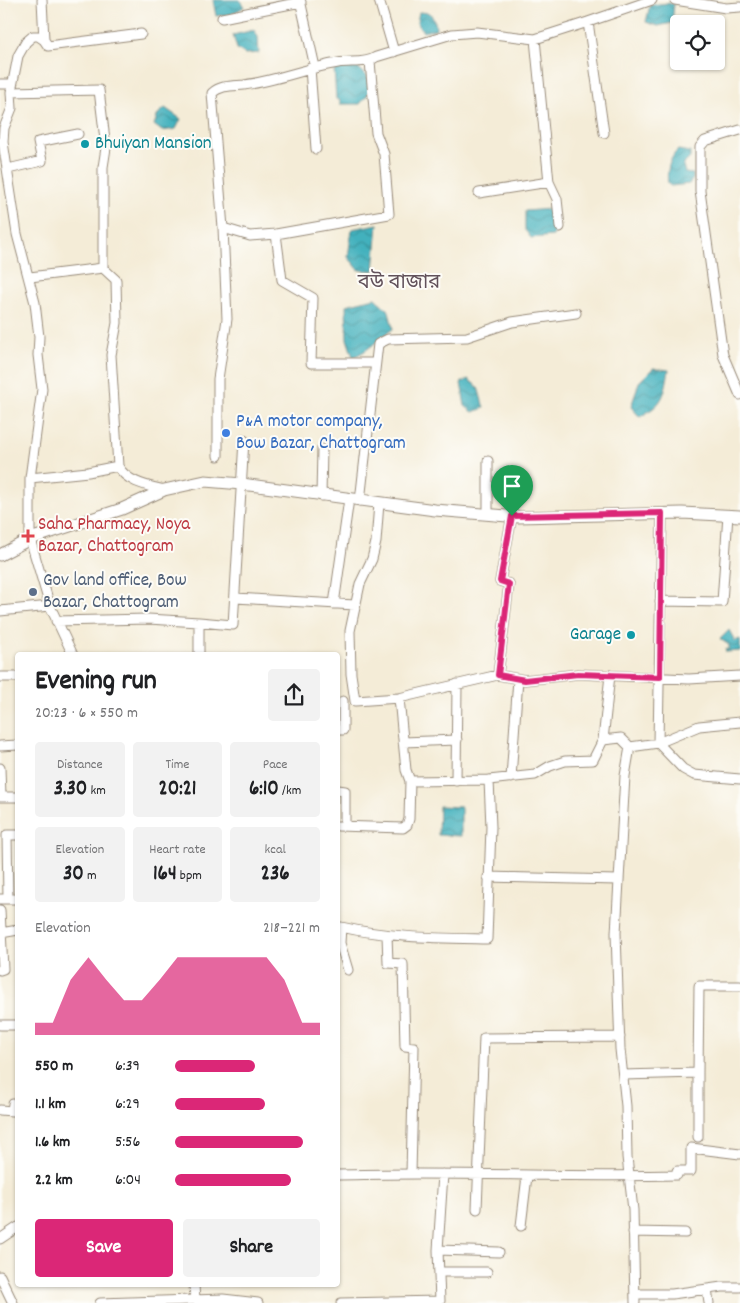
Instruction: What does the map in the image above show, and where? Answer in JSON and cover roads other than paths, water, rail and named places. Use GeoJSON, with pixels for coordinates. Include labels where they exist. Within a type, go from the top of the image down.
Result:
{"type":"FeatureCollection","features":[{"type":"Feature","properties":{"kind":"street"},"geometry":{"type":"LineString","coordinates":[[42,0],[44,40]]}},
{"type":"Feature","properties":{"kind":"street"},"geometry":{"type":"LineString","coordinates":[[379,0],[394,52]]}},
{"type":"Feature","properties":{"kind":"street"},"geometry":{"type":"LineString","coordinates":[[218,456],[218,379],[227,319],[223,228],[212,93],[218,88],[265,82],[312,68],[352,61],[370,61],[452,34],[477,32],[535,39],[652,0]]}},
{"type":"Feature","properties":{"kind":"street"},"geometry":{"type":"LineString","coordinates":[[675,0],[726,8],[740,7]]}},
{"type":"Feature","properties":{"kind":"street"},"geometry":{"type":"LineString","coordinates":[[222,18],[300,1],[312,68],[316,149]]}},
{"type":"Feature","properties":{"kind":"street"},"geometry":{"type":"LineString","coordinates":[[588,22],[604,133]]}},
{"type":"Feature","properties":{"kind":"street"},"geometry":{"type":"LineString","coordinates":[[72,652],[50,606],[30,539],[30,478],[42,389],[36,311],[30,277],[17,234],[4,128],[12,108],[11,88],[18,56],[26,42],[38,36],[48,46],[141,34]]}},
{"type":"Feature","properties":{"kind":"street"},"geometry":{"type":"LineString","coordinates":[[535,39],[549,182],[557,199],[560,227]]}},
{"type":"Feature","properties":{"kind":"street"},"geometry":{"type":"LineString","coordinates":[[223,228],[250,236],[276,234],[389,214],[384,154],[376,133],[370,61]]}},
{"type":"Feature","properties":{"kind":"street"},"geometry":{"type":"LineString","coordinates":[[0,84],[11,88],[99,90],[106,148],[103,167],[103,268],[116,280],[117,323],[111,355],[118,466],[122,473],[144,486],[164,490]]}},
{"type":"Feature","properties":{"kind":"street"},"geometry":{"type":"LineString","coordinates":[[740,130],[705,141],[700,147],[700,190],[724,355],[740,395]]}},
{"type":"Feature","properties":{"kind":"street"},"geometry":{"type":"LineString","coordinates":[[8,169],[42,161],[38,142],[78,134]]}},
{"type":"Feature","properties":{"kind":"street"},"geometry":{"type":"LineString","coordinates":[[479,193],[549,182]]}},
{"type":"Feature","properties":{"kind":"street"},"geometry":{"type":"LineString","coordinates":[[276,234],[282,280],[313,298],[311,362],[374,363]]}},
{"type":"Feature","properties":{"kind":"street"},"geometry":{"type":"LineString","coordinates":[[30,277],[103,268]]}},
{"type":"Feature","properties":{"kind":"street"},"geometry":{"type":"LineString","coordinates":[[334,604],[354,500],[378,344],[388,339],[467,337],[512,322],[576,313]]}},
{"type":"Feature","properties":{"kind":"street"},"geometry":{"type":"LineString","coordinates":[[56,621],[148,619],[232,625],[244,440]]}},
{"type":"Feature","properties":{"kind":"street"},"geometry":{"type":"LineString","coordinates":[[321,496],[322,449]]}},
{"type":"Feature","properties":{"kind":"street"},"geometry":{"type":"LineString","coordinates":[[488,461],[488,514]]}},
{"type":"Feature","properties":{"kind":"street"},"geometry":{"type":"LineString","coordinates":[[30,478],[88,472],[118,466]]}},
{"type":"Feature","properties":{"kind":"street"},"geometry":{"type":"LineString","coordinates":[[0,555],[30,539],[122,509],[164,490],[205,481],[242,484],[378,503],[512,516],[662,513],[740,516]]}},
{"type":"Feature","properties":{"kind":"street"},"geometry":{"type":"LineString","coordinates":[[356,701],[351,674],[350,631],[360,584],[372,559],[376,542],[378,503]]}},
{"type":"Feature","properties":{"kind":"street"},"geometry":{"type":"LineString","coordinates":[[662,513],[658,743],[683,769],[694,775],[740,779]]}},
{"type":"Feature","properties":{"kind":"street"},"geometry":{"type":"LineString","coordinates":[[660,601],[722,602],[728,515]]}},
{"type":"Feature","properties":{"kind":"street"},"geometry":{"type":"LineString","coordinates":[[498,675],[509,584],[500,581],[512,516]]}},
{"type":"Feature","properties":{"kind":"street"},"geometry":{"type":"LineString","coordinates":[[234,598],[355,606]]}},
{"type":"Feature","properties":{"kind":"street"},"geometry":{"type":"LineString","coordinates":[[0,612],[50,606]]}},
{"type":"Feature","properties":{"kind":"street"},"geometry":{"type":"LineString","coordinates":[[199,622],[199,652]]}},
{"type":"Feature","properties":{"kind":"street"},"geometry":{"type":"LineString","coordinates":[[340,730],[343,730],[340,702],[399,698],[498,675],[525,680],[578,674],[689,678],[740,676]]}},
{"type":"Feature","properties":{"kind":"street"},"geometry":{"type":"LineString","coordinates":[[410,782],[511,778],[535,775],[550,766],[565,761],[593,760],[603,740],[610,674]]}},
{"type":"Feature","properties":{"kind":"street"},"geometry":{"type":"LineString","coordinates":[[0,677],[15,677]]}},
{"type":"Feature","properties":{"kind":"street"},"geometry":{"type":"LineString","coordinates":[[511,778],[518,678]]}},
{"type":"Feature","properties":{"kind":"street"},"geometry":{"type":"LineString","coordinates":[[456,780],[457,684]]}},
{"type":"Feature","properties":{"kind":"street"},"geometry":{"type":"LineString","coordinates":[[340,790],[345,791],[341,826],[402,828],[407,825],[410,782],[406,770],[399,698]]}},
{"type":"Feature","properties":{"kind":"street"},"geometry":{"type":"LineString","coordinates":[[630,748],[658,743],[699,726],[740,722]]}},
{"type":"Feature","properties":{"kind":"street"},"geometry":{"type":"LineString","coordinates":[[603,740],[621,738],[630,748]]}},
{"type":"Feature","properties":{"kind":"street"},"geometry":{"type":"LineString","coordinates":[[404,742],[457,740]]}},
{"type":"Feature","properties":{"kind":"street"},"geometry":{"type":"LineString","coordinates":[[0,746],[15,745]]}},
{"type":"Feature","properties":{"kind":"street"},"geometry":{"type":"LineString","coordinates":[[630,748],[625,776],[617,880],[616,933],[635,1299],[722,1287],[740,1287]]}},
{"type":"Feature","properties":{"kind":"street"},"geometry":{"type":"LineString","coordinates":[[0,768],[0,797],[15,797]]}},
{"type":"Feature","properties":{"kind":"street"},"geometry":{"type":"LineString","coordinates":[[340,926],[387,935],[424,938],[487,939],[488,877],[492,826],[489,780]]}},
{"type":"Feature","properties":{"kind":"street"},"geometry":{"type":"LineString","coordinates":[[9,899],[6,835],[15,834]]}},
{"type":"Feature","properties":{"kind":"street"},"geometry":{"type":"LineString","coordinates":[[8,867],[15,867]]}},
{"type":"Feature","properties":{"kind":"street"},"geometry":{"type":"LineString","coordinates":[[488,877],[617,880]]}},
{"type":"Feature","properties":{"kind":"street"},"geometry":{"type":"LineString","coordinates":[[0,910],[3,969],[0,970]]}},
{"type":"Feature","properties":{"kind":"street"},"geometry":{"type":"LineString","coordinates":[[1,933],[15,931]]}},
{"type":"Feature","properties":{"kind":"street"},"geometry":{"type":"LineString","coordinates":[[387,935],[388,963],[403,964],[405,1046],[414,1047],[411,1174]]}},
{"type":"Feature","properties":{"kind":"street"},"geometry":{"type":"LineString","coordinates":[[340,943],[348,970]]}},
{"type":"Feature","properties":{"kind":"street"},"geometry":{"type":"LineString","coordinates":[[698,1137],[700,986],[740,986]]}},
{"type":"Feature","properties":{"kind":"street"},"geometry":{"type":"LineString","coordinates":[[0,1026],[15,1025]]}},
{"type":"Feature","properties":{"kind":"street"},"geometry":{"type":"LineString","coordinates":[[477,1209],[484,1038],[620,1037]]}},
{"type":"Feature","properties":{"kind":"street"},"geometry":{"type":"LineString","coordinates":[[623,1075],[698,1074]]}},
{"type":"Feature","properties":{"kind":"street"},"geometry":{"type":"LineString","coordinates":[[0,1110],[12,1110],[13,1104],[15,1104]]}},
{"type":"Feature","properties":{"kind":"street"},"geometry":{"type":"LineString","coordinates":[[340,1175],[677,1175],[677,1170],[691,1171],[691,1148],[740,1154]]}},
{"type":"Feature","properties":{"kind":"street"},"geometry":{"type":"LineString","coordinates":[[341,1303],[440,1302],[438,1250],[443,1174]]}},
{"type":"Feature","properties":{"kind":"street"},"geometry":{"type":"LineString","coordinates":[[521,1226],[527,1176]]}},
{"type":"Feature","properties":{"kind":"street"},"geometry":{"type":"LineString","coordinates":[[0,1239],[15,1228]]}},
{"type":"Feature","properties":{"kind":"street"},"geometry":{"type":"LineString","coordinates":[[633,1232],[684,1233]]}},
{"type":"Feature","properties":{"kind":"street"},"geometry":{"type":"LineString","coordinates":[[438,1250],[499,1252]]}},
{"type":"Feature","properties":{"kind":"street"},"geometry":{"type":"LineString","coordinates":[[439,1272],[487,1272]]}},
{"type":"Feature","properties":{"kind":"street"},"geometry":{"type":"LineString","coordinates":[[0,1276],[2,1286],[13,1303]]}},
{"type":"Feature","properties":{"kind":"street"},"geometry":{"type":"LineString","coordinates":[[194,1287],[195,1300]]}},
{"type":"Feature","properties":{"kind":"street"},"geometry":{"type":"LineString","coordinates":[[707,1290],[709,1303]]}},
{"type":"Feature","properties":{"kind":"street"},"geometry":{"type":"LineString","coordinates":[[100,1303],[223,1299],[258,1303]]}},
{"type":"Feature","properties":{"kind":"water"},"geometry":{"type":"Polygon","coordinates":[[[213,0],[240,0],[244,7],[232,14],[216,16],[213,0]]]}},
{"type":"Feature","properties":{"kind":"water"},"geometry":{"type":"Polygon","coordinates":[[[674,4],[673,15],[670,15],[670,23],[658,26],[646,22],[650,5],[674,4]]]}},
{"type":"Feature","properties":{"kind":"water"},"geometry":{"type":"Polygon","coordinates":[[[419,12],[430,13],[435,22],[436,29],[423,32],[417,22],[419,12]]]}},
{"type":"Feature","properties":{"kind":"water"},"geometry":{"type":"Polygon","coordinates":[[[254,30],[258,37],[259,53],[245,54],[237,49],[233,35],[254,30]]]}},
{"type":"Feature","properties":{"kind":"water"},"geometry":{"type":"Polygon","coordinates":[[[352,61],[368,77],[369,93],[360,104],[340,104],[340,100],[336,99],[334,68],[352,61]]]}},
{"type":"Feature","properties":{"kind":"water"},"geometry":{"type":"Polygon","coordinates":[[[165,108],[181,119],[176,129],[162,131],[154,125],[158,114],[165,108]]]}},
{"type":"Feature","properties":{"kind":"water"},"geometry":{"type":"Polygon","coordinates":[[[678,150],[690,152],[690,158],[683,165],[685,173],[693,174],[693,179],[689,184],[671,186],[668,184],[667,175],[670,161],[678,150]]]}},
{"type":"Feature","properties":{"kind":"water"},"geometry":{"type":"Polygon","coordinates":[[[550,209],[555,211],[557,228],[553,236],[531,238],[525,230],[525,211],[550,209]]]}},
{"type":"Feature","properties":{"kind":"water"},"geometry":{"type":"Polygon","coordinates":[[[378,224],[374,271],[359,270],[348,257],[352,229],[378,224]]]}},
{"type":"Feature","properties":{"kind":"water"},"geometry":{"type":"Polygon","coordinates":[[[375,298],[389,311],[393,329],[353,357],[347,339],[346,305],[375,298]]]}},
{"type":"Feature","properties":{"kind":"water"},"geometry":{"type":"Polygon","coordinates":[[[653,368],[669,370],[666,387],[662,398],[654,408],[640,417],[631,407],[639,382],[653,368]]]}},
{"type":"Feature","properties":{"kind":"water"},"geometry":{"type":"Polygon","coordinates":[[[468,379],[478,387],[484,408],[473,412],[465,406],[461,383],[468,379]]]}},
{"type":"Feature","properties":{"kind":"water"},"geometry":{"type":"Polygon","coordinates":[[[729,630],[735,641],[740,639],[740,651],[726,652],[725,649],[729,650],[729,645],[720,639],[729,630]]]}},
{"type":"Feature","properties":{"kind":"water"},"geometry":{"type":"Polygon","coordinates":[[[439,806],[461,807],[461,836],[438,835],[439,806]]]}},
{"type":"Feature","properties":{"kind":"place","name":"Bhuiyan Mansion"},"geometry":{"type":"Point","coordinates":[85,144]}},
{"type":"Feature","properties":{"kind":"place","name":"P&A motor company, Bow Bazar, Chattogram"},"geometry":{"type":"Point","coordinates":[226,433]}},
{"type":"Feature","properties":{"kind":"place","name":"Saha Pharmacy, Noya Bazar, Chattogram"},"geometry":{"type":"Point","coordinates":[28,536]}},
{"type":"Feature","properties":{"kind":"place","name":"Gov land office, Bow Bazar, Chattogram"},"geometry":{"type":"Point","coordinates":[33,592]}},
{"type":"Feature","properties":{"kind":"place","name":"Garage"},"geometry":{"type":"Point","coordinates":[631,635]}},
{"type":"Feature","properties":{"kind":"district","name":"বউ বাজার"},"geometry":{"type":"Point","coordinates":[399,284]}}]}
